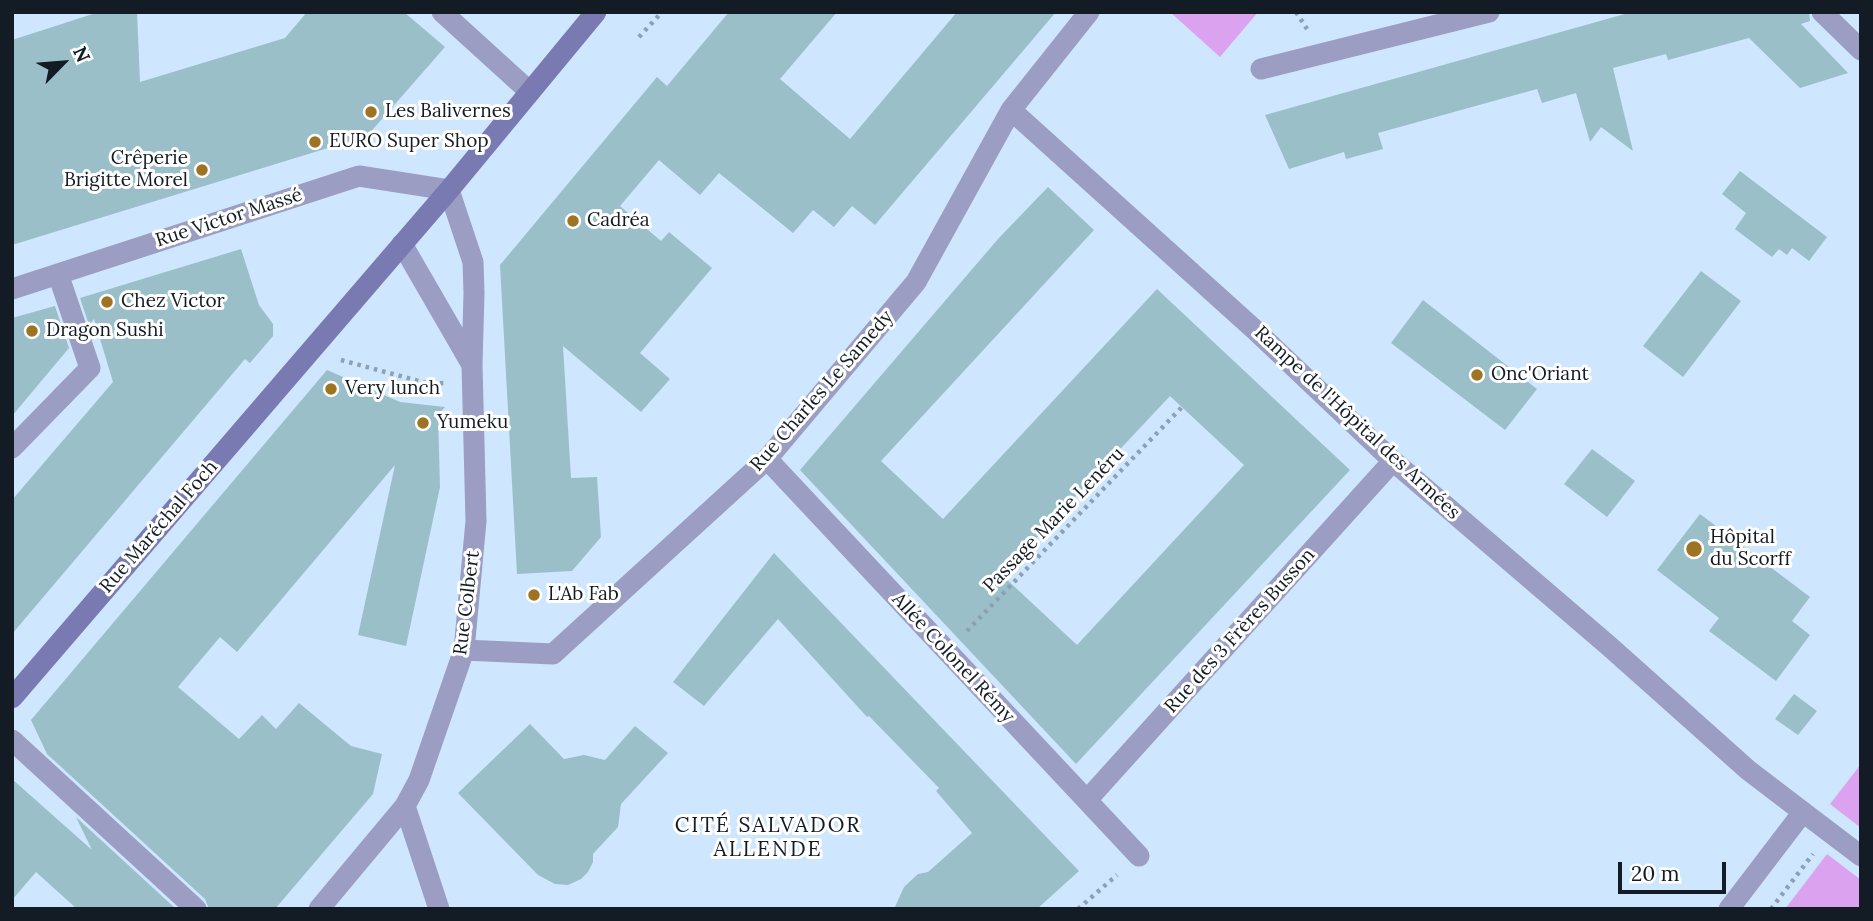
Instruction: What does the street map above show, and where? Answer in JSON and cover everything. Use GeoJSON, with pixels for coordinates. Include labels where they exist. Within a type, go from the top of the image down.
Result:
{"type":"FeatureCollection","features":[{"type":"Feature","properties":{"kind":"street"},"geometry":{"type":"LineString","coordinates":[[442,12],[530,92]]}},
{"type":"Feature","properties":{"kind":"street","name":"Rue Maréchal Foch"},"geometry":{"type":"LineString","coordinates":[[12,698],[449,190],[596,12]]}},
{"type":"Feature","properties":{"kind":"street"},"geometry":{"type":"LineString","coordinates":[[1011,110],[1089,12]]}},
{"type":"Feature","properties":{"kind":"street"},"geometry":{"type":"LineString","coordinates":[[1261,69],[1489,12]]}},
{"type":"Feature","properties":{"kind":"street"},"geometry":{"type":"LineString","coordinates":[[1822,12],[1861,50]]}},
{"type":"Feature","properties":{"kind":"street","name":"Rue Charles Le Samedy"},"geometry":{"type":"LineString","coordinates":[[464,650],[552,654],[767,459],[916,282],[1011,110]]}},
{"type":"Feature","properties":{"kind":"street","name":"Rampe de l'Hôpital des Armées"},"geometry":{"type":"LineString","coordinates":[[1011,110],[1255,330],[1394,461],[1748,770],[1861,856]]}},
{"type":"Feature","properties":{"kind":"street","name":"Rue Victor Massé"},"geometry":{"type":"LineString","coordinates":[[12,289],[359,176],[449,190]]}},
{"type":"Feature","properties":{"kind":"street","name":"Rue Colbert"},"geometry":{"type":"LineString","coordinates":[[319,909],[405,806],[419,780],[464,650],[476,521],[472,374],[473,262],[449,190]]}},
{"type":"Feature","properties":{"kind":"street","name":"Rue Colbert"},"geometry":{"type":"LineString","coordinates":[[402,244],[472,374]]}},
{"type":"Feature","properties":{"kind":"street"},"geometry":{"type":"LineString","coordinates":[[12,448],[90,368],[58,274]]}},
{"type":"Feature","properties":{"kind":"street","name":"Allée Colonel Rémy"},"geometry":{"type":"LineString","coordinates":[[767,459],[1139,856]]}},
{"type":"Feature","properties":{"kind":"street","name":"Rue des 3 Frères Busson"},"geometry":{"type":"LineString","coordinates":[[1087,800],[1394,461]]}},
{"type":"Feature","properties":{"kind":"street"},"geometry":{"type":"LineString","coordinates":[[12,740],[197,909]]}},
{"type":"Feature","properties":{"kind":"street"},"geometry":{"type":"LineString","coordinates":[[405,806],[439,909]]}},
{"type":"Feature","properties":{"kind":"street"},"geometry":{"type":"LineString","coordinates":[[1729,909],[1803,812]]}},
{"type":"Feature","properties":{"kind":"path"},"geometry":{"type":"LineString","coordinates":[[639,37],[662,12]]}},
{"type":"Feature","properties":{"kind":"path"},"geometry":{"type":"LineString","coordinates":[[308,353],[430,384],[472,374]]}},
{"type":"Feature","properties":{"kind":"path","name":"Passage Marie Lenéru"},"geometry":{"type":"LineString","coordinates":[[947,652],[1182,407]]}},
{"type":"Feature","properties":{"kind":"path"},"geometry":{"type":"LineString","coordinates":[[1771,909],[1830,832]]}},
{"type":"Feature","properties":{"kind":"path"},"geometry":{"type":"LineString","coordinates":[[1078,909],[1139,856]]}},
{"type":"Feature","properties":{"kind":"shaded area"},"geometry":{"type":"Polygon","coordinates":[[[1170,12],[1258,12],[1220,57],[1170,12]]]}},
{"type":"Feature","properties":{"kind":"shaded area"},"geometry":{"type":"Polygon","coordinates":[[[1861,764],[1861,828],[1830,804],[1861,764]]]}},
{"type":"Feature","properties":{"kind":"shaded area"},"geometry":{"type":"Polygon","coordinates":[[[1827,854],[1861,880],[1861,909],[1785,909],[1827,854]]]}},
{"type":"Feature","properties":{"kind":"building"},"geometry":{"type":"Polygon","coordinates":[[[99,12],[137,12],[140,82],[285,38],[307,12],[404,12],[445,47],[367,136],[12,245],[12,40],[99,12]]]}},
{"type":"Feature","properties":{"kind":"building"},"geometry":{"type":"Polygon","coordinates":[[[729,12],[837,12],[780,79],[850,139],[957,12],[1056,12],[875,225],[852,206],[834,227],[813,210],[793,233],[719,173],[700,195],[659,160],[620,206],[661,241],[669,232],[712,268],[640,353],[670,379],[641,412],[563,346],[571,478],[597,477],[601,537],[572,571],[517,574],[500,265],[657,77],[667,86],[729,12]]]}},
{"type":"Feature","properties":{"kind":"building"},"geometry":{"type":"Polygon","coordinates":[[[1632,12],[1809,12],[1810,21],[1801,24],[1848,73],[1800,88],[1749,38],[1668,60],[1666,54],[1613,68],[1633,151],[1601,127],[1590,142],[1576,93],[1542,103],[1537,89],[1378,133],[1383,149],[1346,159],[1344,152],[1289,169],[1265,115],[1632,12]]]}},
{"type":"Feature","properties":{"kind":"building"},"geometry":{"type":"Polygon","coordinates":[[[1740,171],[1827,237],[1809,261],[1792,248],[1787,255],[1779,249],[1772,257],[1735,229],[1746,213],[1722,194],[1740,171]]]}},
{"type":"Feature","properties":{"kind":"building"},"geometry":{"type":"Polygon","coordinates":[[[1048,187],[1094,230],[881,461],[943,519],[1157,289],[1350,470],[1076,764],[800,470],[998,239],[1048,187]],[[1170,396],[1002,575],[1077,645],[1244,465],[1170,396]]]}},
{"type":"Feature","properties":{"kind":"building"},"geometry":{"type":"Polygon","coordinates":[[[241,249],[259,305],[273,324],[273,336],[250,363],[245,359],[12,634],[12,500],[113,382],[94,319],[89,325],[80,298],[241,249]]]}},
{"type":"Feature","properties":{"kind":"building"},"geometry":{"type":"Polygon","coordinates":[[[1701,271],[1741,301],[1683,377],[1643,346],[1701,271]]]}},
{"type":"Feature","properties":{"kind":"building","name":"Onc'Oriant"},"geometry":{"type":"Polygon","coordinates":[[[1423,300],[1537,389],[1505,430],[1391,343],[1423,300]]]}},
{"type":"Feature","properties":{"kind":"building"},"geometry":{"type":"Polygon","coordinates":[[[55,306],[69,348],[12,416],[12,318],[55,306]]]}},
{"type":"Feature","properties":{"kind":"building"},"geometry":{"type":"Polygon","coordinates":[[[327,370],[400,402],[445,407],[438,415],[440,487],[406,646],[358,635],[395,465],[237,652],[220,637],[178,687],[239,739],[262,715],[276,729],[299,703],[351,746],[382,754],[373,794],[275,909],[209,909],[205,899],[47,754],[31,720],[327,370]]]}},
{"type":"Feature","properties":{"kind":"building"},"geometry":{"type":"Polygon","coordinates":[[[1592,449],[1635,481],[1607,517],[1564,484],[1592,449]]]}},
{"type":"Feature","properties":{"kind":"building"},"geometry":{"type":"Polygon","coordinates":[[[1700,514],[1810,597],[1792,621],[1810,635],[1776,681],[1709,631],[1719,618],[1657,570],[1700,514]]]}},
{"type":"Feature","properties":{"kind":"building"},"geometry":{"type":"Polygon","coordinates":[[[774,553],[1079,871],[1037,909],[894,909],[904,887],[918,874],[928,872],[972,833],[936,791],[939,788],[869,716],[867,717],[778,619],[704,706],[673,682],[774,553]]]}},
{"type":"Feature","properties":{"kind":"building"},"geometry":{"type":"Polygon","coordinates":[[[1794,694],[1817,711],[1798,735],[1775,719],[1794,694]]]}},
{"type":"Feature","properties":{"kind":"building"},"geometry":{"type":"Polygon","coordinates":[[[530,724],[564,759],[584,755],[605,760],[635,726],[668,753],[621,804],[618,827],[593,854],[593,862],[588,872],[568,885],[555,884],[538,875],[458,793],[530,724]]]}},
{"type":"Feature","properties":{"kind":"building"},"geometry":{"type":"Polygon","coordinates":[[[12,779],[92,850],[76,817],[176,909],[77,909],[36,872],[12,900],[12,779]]]}},
{"type":"Feature","properties":{"kind":"place","name":"Les Balivernes"},"geometry":{"type":"Point","coordinates":[371,112]}},
{"type":"Feature","properties":{"kind":"place","name":"EURO Super Shop"},"geometry":{"type":"Point","coordinates":[315,142]}},
{"type":"Feature","properties":{"kind":"place","name":"Crêperie Brigitte Morel"},"geometry":{"type":"Point","coordinates":[202,170]}},
{"type":"Feature","properties":{"kind":"place","name":"Cadréa"},"geometry":{"type":"Point","coordinates":[573,221]}},
{"type":"Feature","properties":{"kind":"place","name":"Chez Victor"},"geometry":{"type":"Point","coordinates":[107,302]}},
{"type":"Feature","properties":{"kind":"place","name":"Dragon Sushi"},"geometry":{"type":"Point","coordinates":[32,331]}},
{"type":"Feature","properties":{"kind":"place","name":"Onc'Oriant"},"geometry":{"type":"Point","coordinates":[1477,375]}},
{"type":"Feature","properties":{"kind":"place","name":"Very lunch"},"geometry":{"type":"Point","coordinates":[331,389]}},
{"type":"Feature","properties":{"kind":"place","name":"Yumeku"},"geometry":{"type":"Point","coordinates":[423,423]}},
{"type":"Feature","properties":{"kind":"place","name":"Hôpital du Scorff"},"geometry":{"type":"Point","coordinates":[1694,549]}},
{"type":"Feature","properties":{"kind":"place","name":"L'Ab Fab"},"geometry":{"type":"Point","coordinates":[534,595]}},
{"type":"Feature","properties":{"kind":"district","name":"CITÉ SALVADOR ALLENDE"},"geometry":{"type":"Point","coordinates":[768,838]}}]}
